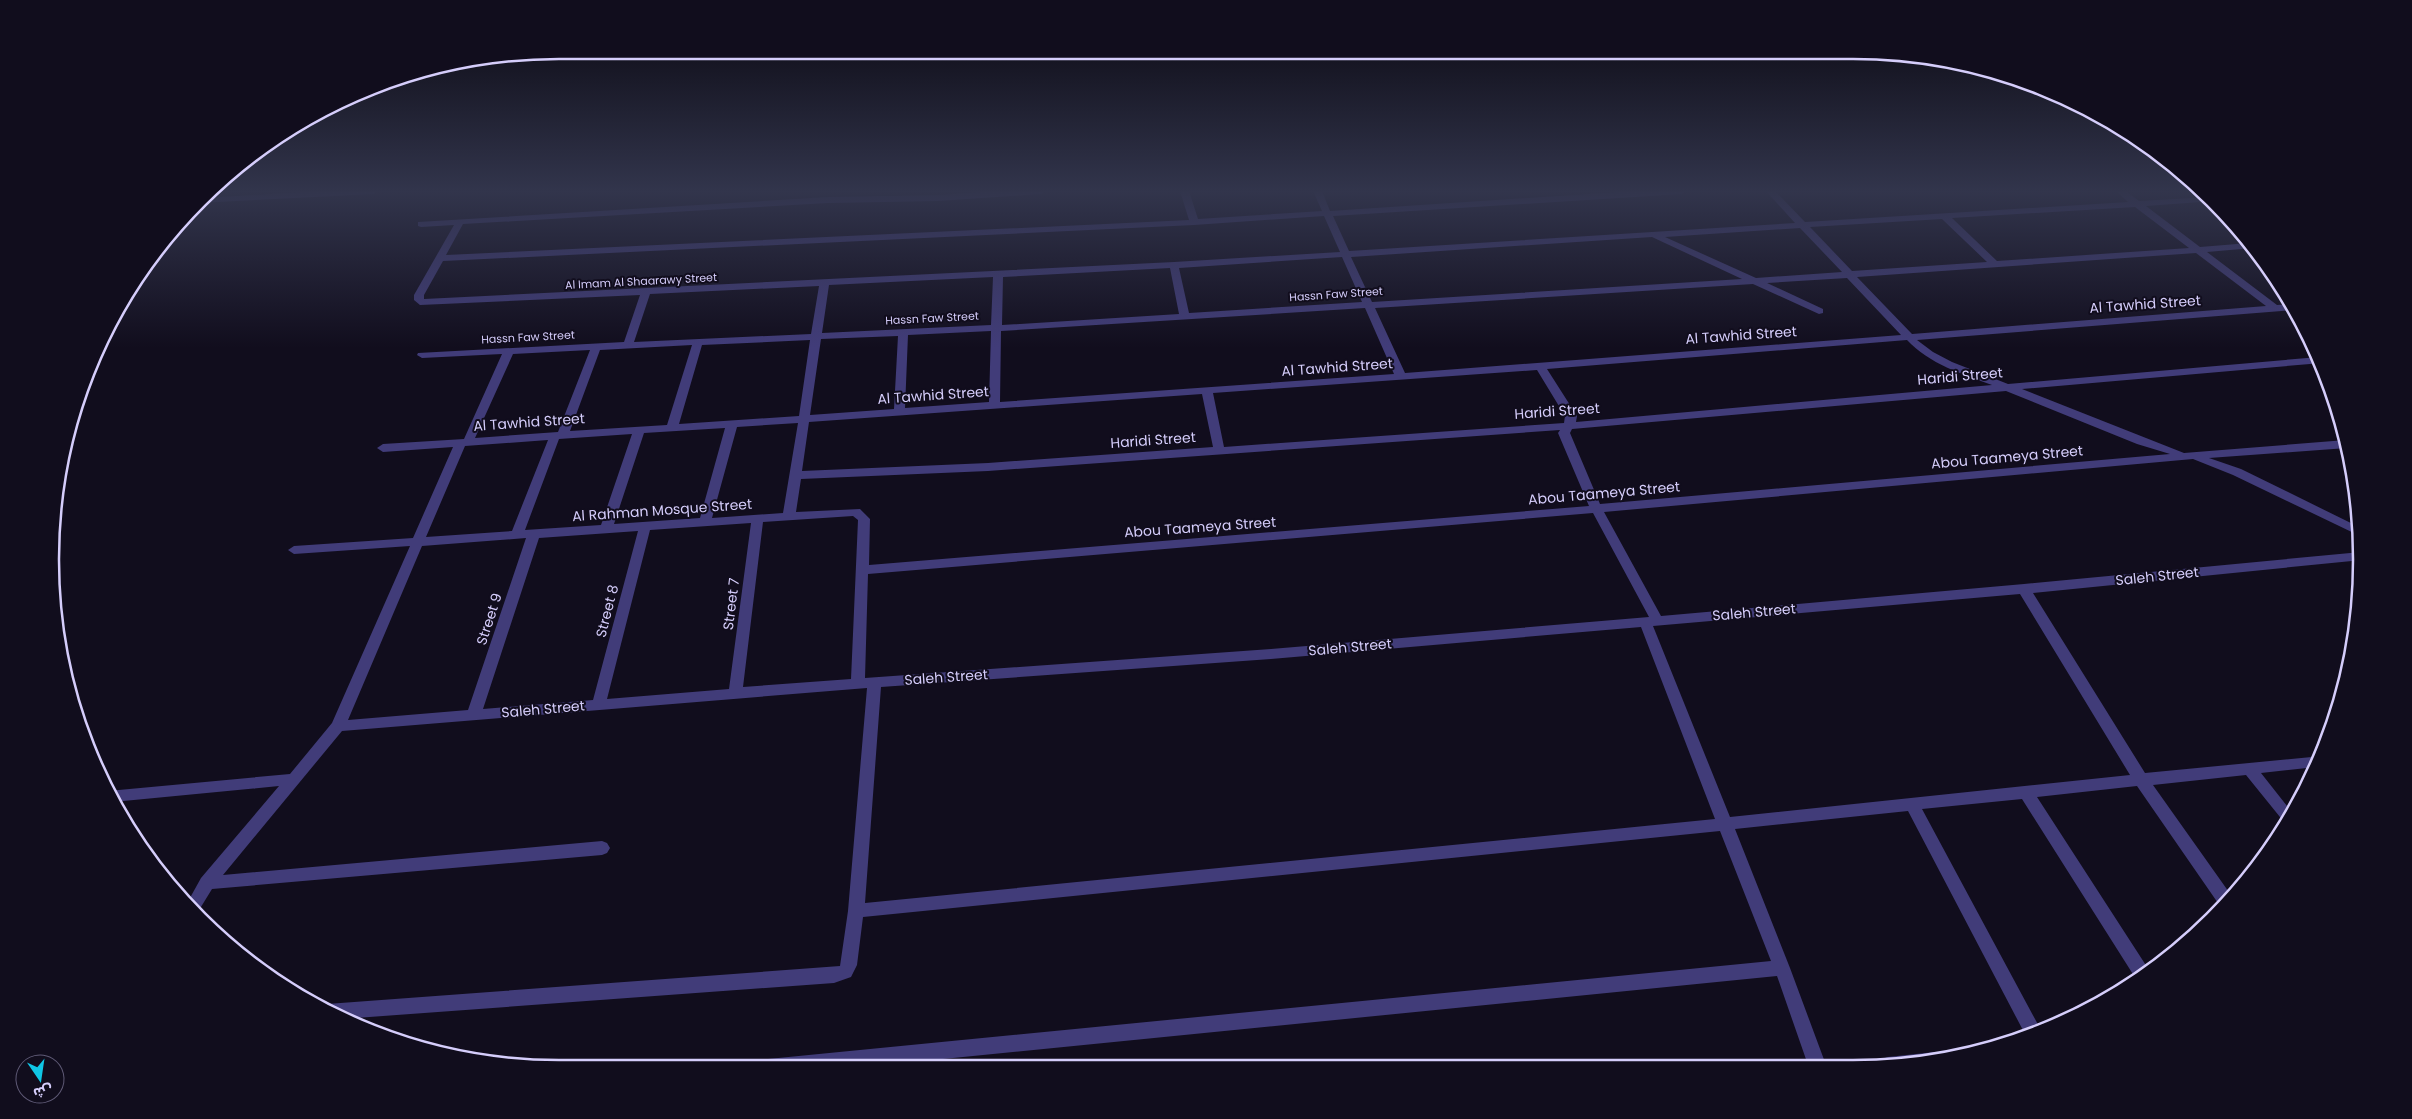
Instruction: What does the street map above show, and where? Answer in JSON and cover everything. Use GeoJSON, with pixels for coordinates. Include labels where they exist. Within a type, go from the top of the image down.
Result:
{"type":"FeatureCollection","features":[{"type":"Feature","properties":{"kind":"street","name":"Al Imam Al Shaarawy Street"},"geometry":{"type":"LineString","coordinates":[[448,243],[419,295],[419,300],[424,303],[646,294],[998,275],[1518,243]]}},
{"type":"Feature","properties":{"kind":"street"},"geometry":{"type":"LineString","coordinates":[[440,258],[750,243]]}},
{"type":"Feature","properties":{"kind":"street"},"geometry":{"type":"LineString","coordinates":[[1341,243],[1401,377]]}},
{"type":"Feature","properties":{"kind":"street"},"geometry":{"type":"LineString","coordinates":[[1673,243],[1819,311]]}},
{"type":"Feature","properties":{"kind":"street"},"geometry":{"type":"LineString","coordinates":[[1820,243],[1909,337],[1938,360],[2135,439],[2237,472],[2352,529]]}},
{"type":"Feature","properties":{"kind":"street"},"geometry":{"type":"LineString","coordinates":[[1973,243],[1995,264]]}},
{"type":"Feature","properties":{"kind":"street"},"geometry":{"type":"LineString","coordinates":[[2190,243],[2276,308]]}},
{"type":"Feature","properties":{"kind":"street","name":"Hassn Faw Street"},"geometry":{"type":"LineString","coordinates":[[422,355],[996,328],[1757,281],[2243,246]]}},
{"type":"Feature","properties":{"kind":"street"},"geometry":{"type":"LineString","coordinates":[[1174,265],[1185,316]]}},
{"type":"Feature","properties":{"kind":"street"},"geometry":{"type":"LineString","coordinates":[[994,406],[998,275]]}},
{"type":"Feature","properties":{"kind":"street"},"geometry":{"type":"LineString","coordinates":[[789,516],[824,284]]}},
{"type":"Feature","properties":{"kind":"street"},"geometry":{"type":"LineString","coordinates":[[628,345],[646,294]]}},
{"type":"Feature","properties":{"kind":"street","name":"Al Tawhid Street"},"geometry":{"type":"LineString","coordinates":[[384,448],[1401,377],[2285,307]]}},
{"type":"Feature","properties":{"kind":"street"},"geometry":{"type":"LineString","coordinates":[[899,412],[903,332]]}},
{"type":"Feature","properties":{"kind":"street"},"geometry":{"type":"LineString","coordinates":[[672,428],[698,342]]}},
{"type":"Feature","properties":{"kind":"street"},"geometry":{"type":"LineString","coordinates":[[517,535],[596,346]]}},
{"type":"Feature","properties":{"kind":"street"},"geometry":{"type":"LineString","coordinates":[[194,903],[207,883],[338,726],[418,542],[508,351]]}},
{"type":"Feature","properties":{"kind":"street","name":"Haridi Street"},"geometry":{"type":"LineString","coordinates":[[795,475],[978,468],[1567,426],[2312,361]]}},
{"type":"Feature","properties":{"kind":"street"},"geometry":{"type":"LineString","coordinates":[[1540,366],[1571,416],[1571,422],[1567,426],[1565,436],[1596,508],[1651,620],[1724,824],[1782,968],[1815,1060]]}},
{"type":"Feature","properties":{"kind":"street"},"geometry":{"type":"LineString","coordinates":[[1207,391],[1219,450]]}},
{"type":"Feature","properties":{"kind":"street"},"geometry":{"type":"LineString","coordinates":[[705,522],[732,423]]}},
{"type":"Feature","properties":{"kind":"street"},"geometry":{"type":"LineString","coordinates":[[606,529],[638,430]]}},
{"type":"Feature","properties":{"kind":"street","name":"Abou Taameya Street"},"geometry":{"type":"LineString","coordinates":[[862,570],[1382,528],[2188,456],[2340,445]]}},
{"type":"Feature","properties":{"kind":"street","name":"Al Rahman Mosque Street"},"geometry":{"type":"LineString","coordinates":[[294,550],[850,512],[861,515],[864,519],[862,570],[866,683],[856,911],[849,965],[845,972],[834,975],[342,1011]]}},
{"type":"Feature","properties":{"kind":"street","name":"Street 7"},"geometry":{"type":"LineString","coordinates":[[735,693],[758,518]]}},
{"type":"Feature","properties":{"kind":"street","name":"Street 8"},"geometry":{"type":"LineString","coordinates":[[599,704],[645,526]]}},
{"type":"Feature","properties":{"kind":"street","name":"Street 9"},"geometry":{"type":"LineString","coordinates":[[474,714],[534,534]]}},
{"type":"Feature","properties":{"kind":"street","name":"Saleh Street"},"geometry":{"type":"LineString","coordinates":[[338,726],[735,693],[1271,654],[2024,589],[2353,557]]}},
{"type":"Feature","properties":{"kind":"street"},"geometry":{"type":"LineString","coordinates":[[2024,589],[2142,780],[2223,897]]}},
{"type":"Feature","properties":{"kind":"street"},"geometry":{"type":"LineString","coordinates":[[856,911],[1724,824],[2310,762]]}},
{"type":"Feature","properties":{"kind":"street"},"geometry":{"type":"LineString","coordinates":[[2249,768],[2284,813]]}},
{"type":"Feature","properties":{"kind":"street"},"geometry":{"type":"LineString","coordinates":[[118,795],[295,779]]}},
{"type":"Feature","properties":{"kind":"street"},"geometry":{"type":"LineString","coordinates":[[2026,792],[2140,969]]}},
{"type":"Feature","properties":{"kind":"street"},"geometry":{"type":"LineString","coordinates":[[1912,804],[2030,1027]]}},
{"type":"Feature","properties":{"kind":"street"},"geometry":{"type":"LineString","coordinates":[[207,883],[602,848]]}},
{"type":"Feature","properties":{"kind":"street"},"geometry":{"type":"LineString","coordinates":[[849,1060],[1782,968]]}}]}
